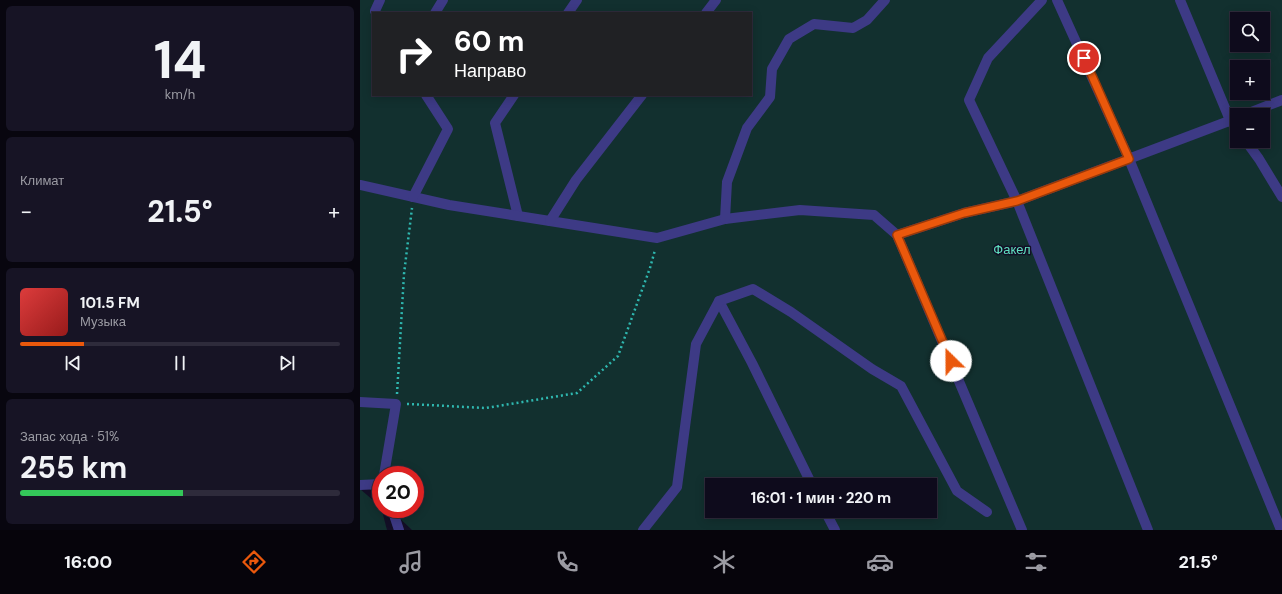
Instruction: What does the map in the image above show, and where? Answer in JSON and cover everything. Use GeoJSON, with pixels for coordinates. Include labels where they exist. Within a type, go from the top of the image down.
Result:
{"type":"FeatureCollection","features":[{"type":"Feature","properties":{"kind":"lane"},"geometry":{"type":"LineString","coordinates":[[375,12],[380,0]]}},
{"type":"Feature","properties":{"kind":"lane"},"geometry":{"type":"LineString","coordinates":[[436,12],[443,0]]}},
{"type":"Feature","properties":{"kind":"lane"},"geometry":{"type":"LineString","coordinates":[[569,12],[577,0]]}},
{"type":"Feature","properties":{"kind":"lane"},"geometry":{"type":"LineString","coordinates":[[707,12],[716,0]]}},
{"type":"Feature","properties":{"kind":"lane"},"geometry":{"type":"LineString","coordinates":[[726,219],[727,182],[747,128],[770,97],[772,70],[789,39],[814,24],[853,28],[867,20],[885,0]]}},
{"type":"Feature","properties":{"kind":"lane"},"geometry":{"type":"LineString","coordinates":[[1042,0],[988,58],[969,100],[1017,201],[1148,530]]}},
{"type":"Feature","properties":{"kind":"lane"},"geometry":{"type":"LineString","coordinates":[[1057,0],[1129,159],[1281,530]]}},
{"type":"Feature","properties":{"kind":"lane"},"geometry":{"type":"LineString","coordinates":[[1180,0],[1230,110]]}},
{"type":"Feature","properties":{"kind":"lane"},"geometry":{"type":"LineString","coordinates":[[413,197],[448,129],[427,96]]}},
{"type":"Feature","properties":{"kind":"lane"},"geometry":{"type":"LineString","coordinates":[[513,96],[495,123],[518,216]]}},
{"type":"Feature","properties":{"kind":"lane"},"geometry":{"type":"LineString","coordinates":[[550,221],[576,180],[641,96]]}},
{"type":"Feature","properties":{"kind":"lane"},"geometry":{"type":"LineString","coordinates":[[1262,108],[1282,100]]}},
{"type":"Feature","properties":{"kind":"lane"},"geometry":{"type":"LineString","coordinates":[[897,235],[964,213],[1017,201],[1230,121]]}},
{"type":"Feature","properties":{"kind":"lane"},"geometry":{"type":"LineString","coordinates":[[1251,148],[1282,197]]}},
{"type":"Feature","properties":{"kind":"lane"},"geometry":{"type":"LineString","coordinates":[[360,185],[449,205],[657,238],[726,219],[800,210],[874,215],[897,235],[1022,530]]}},
{"type":"Feature","properties":{"kind":"lane"},"geometry":{"type":"LineString","coordinates":[[643,530],[677,488],[696,344],[719,301],[753,289],[791,312],[872,369],[901,386],[957,491],[987,512]]}},
{"type":"Feature","properties":{"kind":"lane"},"geometry":{"type":"LineString","coordinates":[[719,301],[752,363],[809,478]]}},
{"type":"Feature","properties":{"kind":"lane"},"geometry":{"type":"LineString","coordinates":[[360,402],[396,404],[386,466]]}},
{"type":"Feature","properties":{"kind":"lane"},"geometry":{"type":"LineString","coordinates":[[360,485],[372,484]]}},
{"type":"Feature","properties":{"kind":"lane"},"geometry":{"type":"LineString","coordinates":[[395,518],[399,530]]}},
{"type":"Feature","properties":{"kind":"lane"},"geometry":{"type":"LineString","coordinates":[[829,518],[836,530]]}},
{"type":"Feature","properties":{"kind":"path"},"geometry":{"type":"LineString","coordinates":[[413,197],[404,274],[396,404],[486,408],[577,393],[618,356],[650,268],[657,238]]}},
{"type":"Feature","properties":{"kind":"green space","name":"Факел"},"geometry":{"type":"Polygon","coordinates":[[[360,0],[1282,0],[1282,530],[412,530],[399,518],[424,518],[424,466],[372,466],[372,491],[360,480],[360,0]]]}},
{"type":"Feature","properties":{"kind":"green space"},"geometry":{"type":"Polygon","coordinates":[[[360,489],[372,499],[372,518],[384,518],[387,530],[360,530],[360,489]]]}},
{"type":"Feature","properties":{"kind":"route"},"geometry":{"type":"LineString","coordinates":[[951,361],[897,235],[964,213],[1017,201],[1129,159],[1084,58]]}}]}
